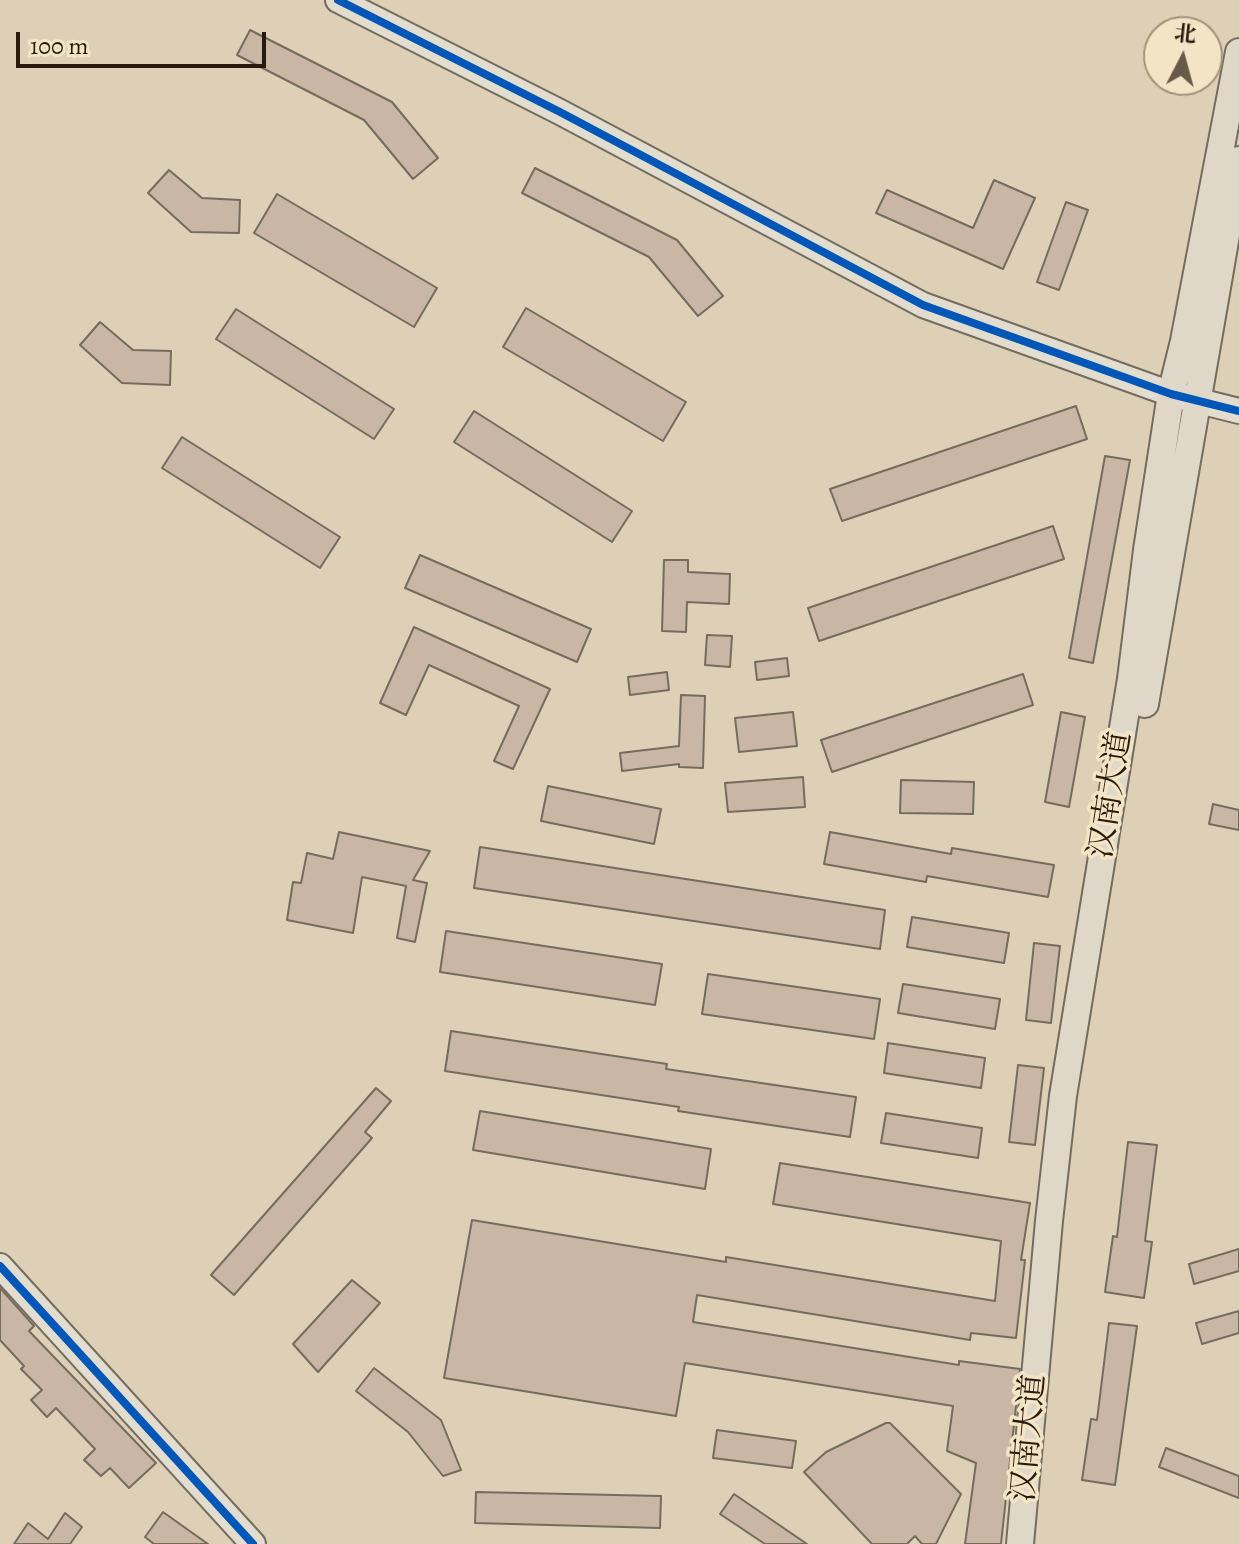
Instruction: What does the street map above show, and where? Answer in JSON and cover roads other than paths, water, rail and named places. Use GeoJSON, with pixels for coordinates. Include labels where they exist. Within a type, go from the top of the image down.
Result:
{"type":"FeatureCollection","features":[{"type":"Feature","properties":{"kind":"main road","name":"汉南大道"},"geometry":{"type":"LineString","coordinates":[[1038,1544],[1066,1223],[1081,1099],[1183,398],[1184,341],[1239,52]]}},
{"type":"Feature","properties":{"kind":"main road","name":"汉南大道"},"geometry":{"type":"LineString","coordinates":[[1020,1544],[1063,1096],[1131,679],[1147,550],[1183,398],[1209,344],[1239,160]]}},
{"type":"Feature","properties":{"kind":"street"},"geometry":{"type":"LineString","coordinates":[[338,0],[560,112],[923,305],[1183,398],[1239,411]]}},
{"type":"Feature","properties":{"kind":"street"},"geometry":{"type":"LineString","coordinates":[[0,1266],[253,1544]]}}]}
